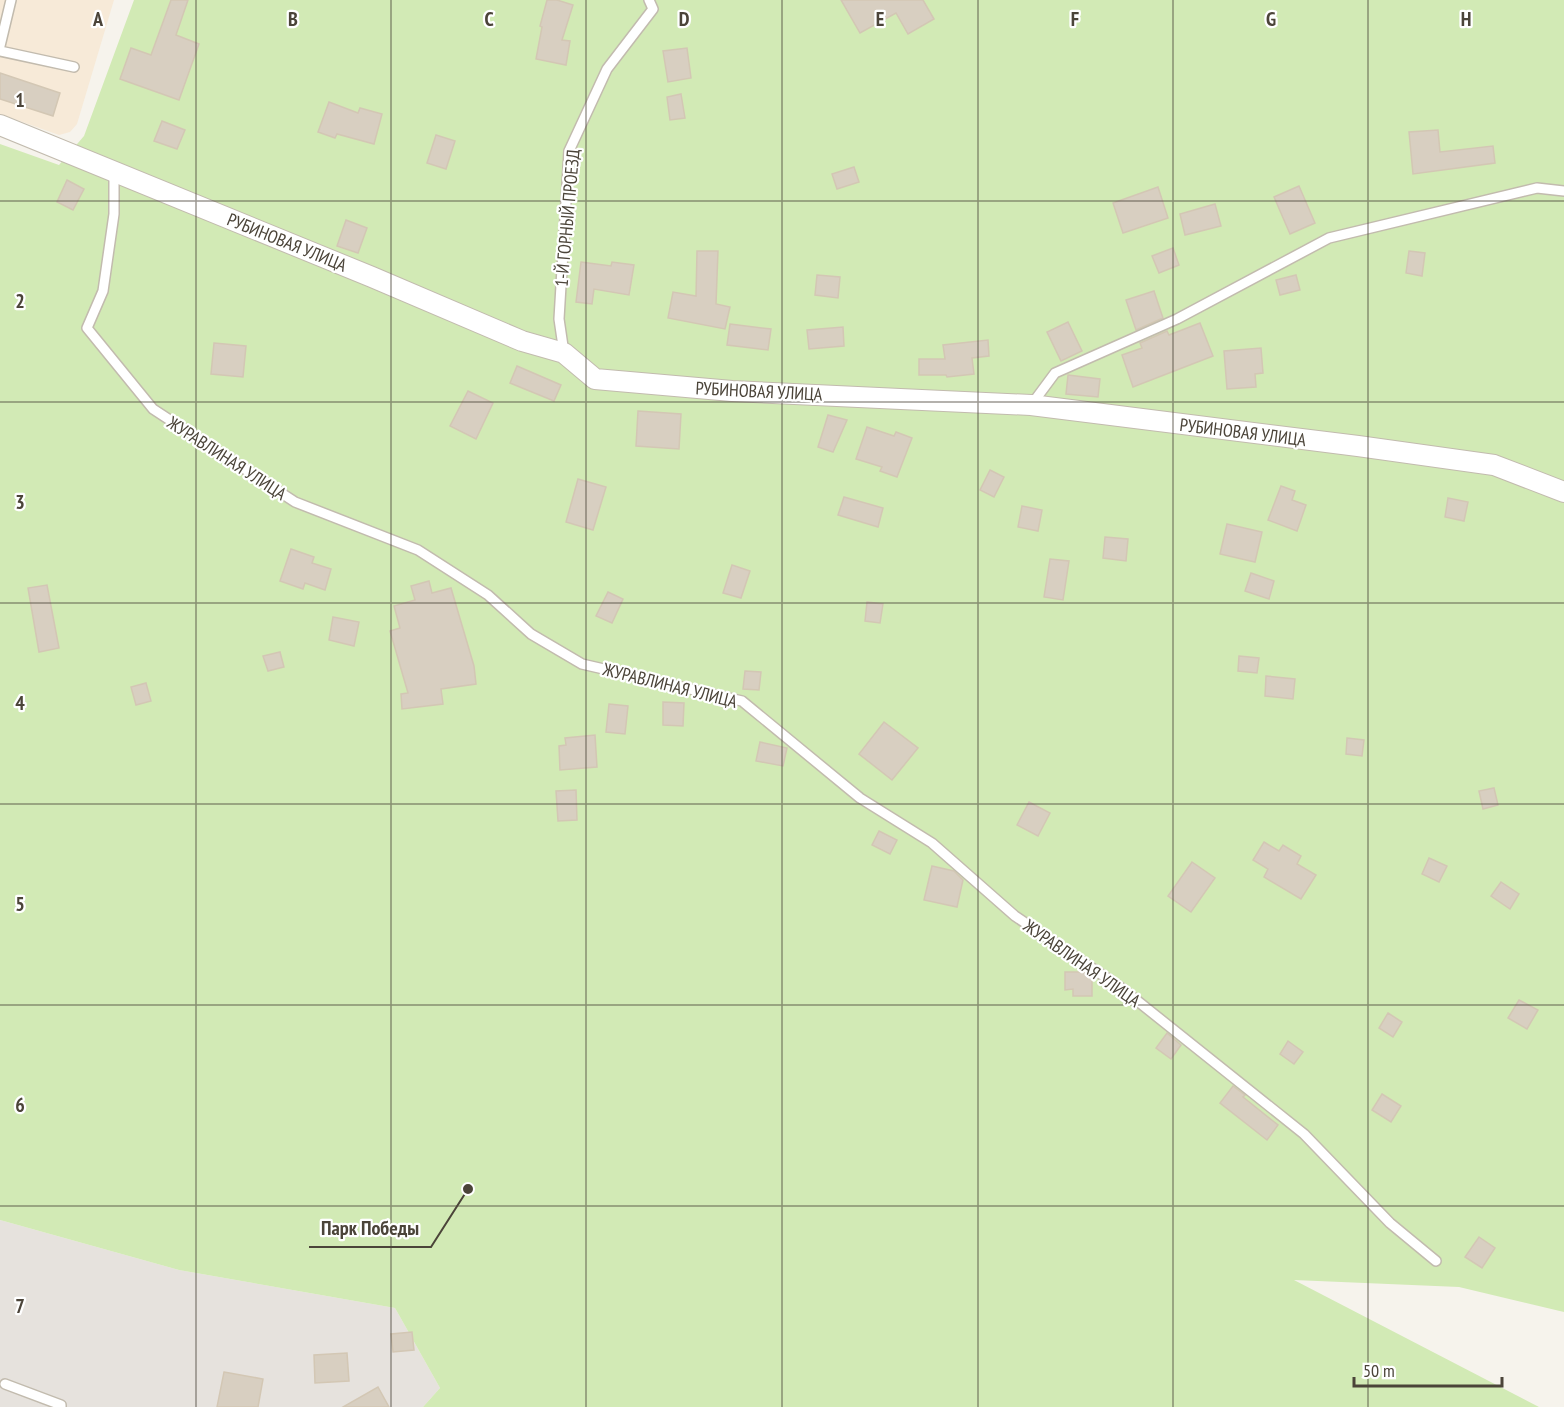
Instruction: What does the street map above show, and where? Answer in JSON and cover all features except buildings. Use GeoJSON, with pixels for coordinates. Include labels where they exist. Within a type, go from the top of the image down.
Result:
{"type":"FeatureCollection","features":[{"type":"Feature","properties":{"kind":"street","name":"РУБИНОВАЯ УЛИЦА"},"geometry":{"type":"LineString","coordinates":[[0,124],[522,341],[564,353],[595,379],[732,391],[1031,405],[1494,465],[1564,492]]}},
{"type":"Feature","properties":{"kind":"lane"},"geometry":{"type":"LineString","coordinates":[[0,46],[11,0]]}},
{"type":"Feature","properties":{"kind":"lane","name":"1-Й ГОРНЫЙ ПРОЕЗД"},"geometry":{"type":"LineString","coordinates":[[564,353],[559,320],[569,151],[607,69],[653,9],[649,0]]}},
{"type":"Feature","properties":{"kind":"lane"},"geometry":{"type":"LineString","coordinates":[[0,51],[75,67]]}},
{"type":"Feature","properties":{"kind":"lane","name":"ЖУРАВЛИНАЯ УЛИЦА"},"geometry":{"type":"LineString","coordinates":[[114,171],[114,214],[103,291],[87,328],[153,409],[295,502],[418,550],[488,595],[531,634],[582,664],[742,701],[860,798],[932,843],[1015,916],[1120,987],[1304,1134],[1390,1223],[1436,1261]]}},
{"type":"Feature","properties":{"kind":"lane"},"geometry":{"type":"LineString","coordinates":[[1031,405],[1055,373],[1177,320],[1329,238],[1537,188],[1564,191]]}},
{"type":"Feature","properties":{"kind":"lane"},"geometry":{"type":"LineString","coordinates":[[5,1384],[61,1405],[61,1407]]}},
{"type":"Feature","properties":{"kind":"shaded area"},"geometry":{"type":"Polygon","coordinates":[[[0,0],[114,0],[77,124],[70,132],[59,135],[0,114],[0,0]]]}},
{"type":"Feature","properties":{"kind":"shaded area"},"geometry":{"type":"Polygon","coordinates":[[[0,1220],[179,1270],[395,1308],[440,1388],[423,1407],[0,1407],[0,1220]]]}},
{"type":"Feature","properties":{"kind":"green space"},"geometry":{"type":"Polygon","coordinates":[[[134,0],[1564,0],[1564,1312],[1459,1287],[1294,1280],[1539,1407],[423,1407],[440,1388],[395,1308],[179,1270],[0,1220],[0,144],[59,165],[84,136],[134,0]]]}},
{"type":"Feature","properties":{"kind":"place","name":"Парк Победы"},"geometry":{"type":"Point","coordinates":[468,1189]}}]}
